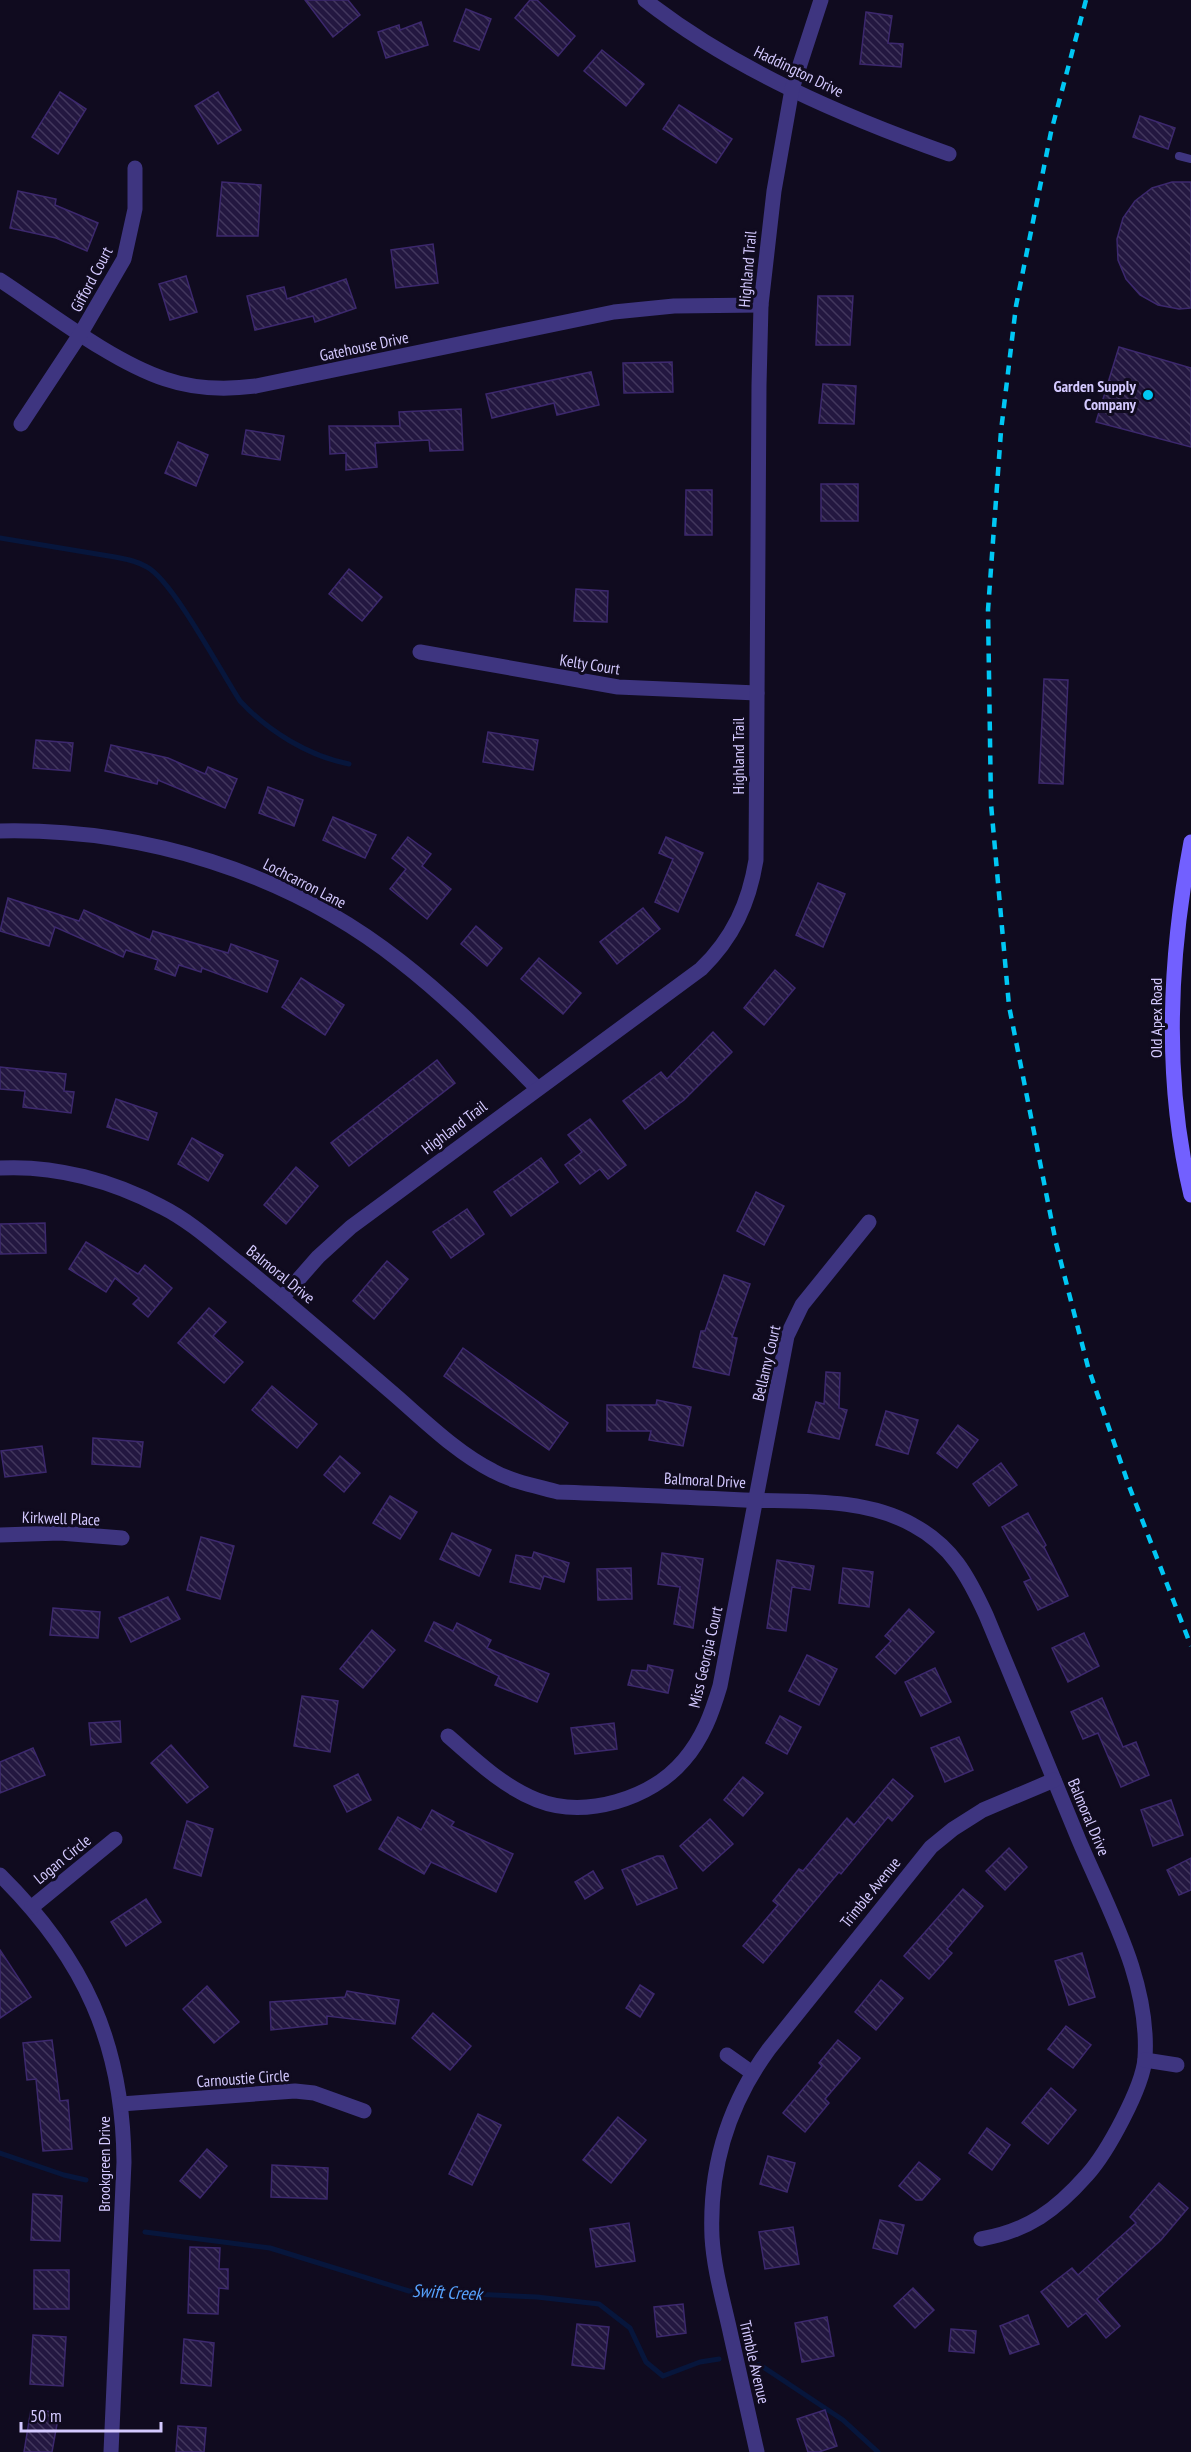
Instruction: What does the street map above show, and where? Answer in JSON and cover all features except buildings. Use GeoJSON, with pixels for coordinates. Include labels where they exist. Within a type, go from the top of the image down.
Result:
{"type":"FeatureCollection","features":[{"type":"Feature","properties":{"kind":"main road","name":"Old Apex Road"},"geometry":{"type":"LineString","coordinates":[[1191,842],[1181,892],[1174,953],[1172,1020],[1175,1093],[1191,1195]]}},
{"type":"Feature","properties":{"kind":"street","name":"Haddington Drive"},"geometry":{"type":"LineString","coordinates":[[645,0],[738,62],[872,126],[948,154]]}},
{"type":"Feature","properties":{"kind":"street","name":"Highland Trail"},"geometry":{"type":"LineString","coordinates":[[282,1298],[318,1257],[351,1227],[701,969],[717,953],[743,911],[752,885],[756,860],[761,305],[774,191],[792,88],[821,0]]}},
{"type":"Feature","properties":{"kind":"street","name":"Gifford Court"},"geometry":{"type":"LineString","coordinates":[[21,424],[81,333],[124,259],[135,209],[135,168]]}},
{"type":"Feature","properties":{"kind":"street","name":"Gatehouse Drive"},"geometry":{"type":"LineString","coordinates":[[0,280],[137,368],[166,380],[202,387],[229,389],[256,386],[614,312],[674,306],[761,305]]}},
{"type":"Feature","properties":{"kind":"street","name":"Kelty Court"},"geometry":{"type":"LineString","coordinates":[[420,652],[618,687],[757,693]]}},
{"type":"Feature","properties":{"kind":"street","name":"Lochcarron Lane"},"geometry":{"type":"LineString","coordinates":[[0,831],[93,835],[136,843],[233,868],[273,884],[320,908],[400,960],[470,1021],[537,1088]]}},
{"type":"Feature","properties":{"kind":"street","name":"Balmoral Drive"},"geometry":{"type":"LineString","coordinates":[[0,1168],[72,1173],[140,1196],[164,1208],[199,1231],[282,1298],[449,1441],[494,1472],[522,1483],[558,1492],[820,1503],[880,1511],[914,1525],[933,1537],[948,1551],[961,1566],[978,1597],[1132,1965],[1145,2029],[1145,2060],[1135,2090],[1108,2147],[1071,2193],[1032,2224],[1007,2235],[981,2239]]}},
{"type":"Feature","properties":{"kind":"street","name":"Bellamy Court"},"geometry":{"type":"LineString","coordinates":[[757,1501],[787,1336],[802,1305],[869,1222]]}},
{"type":"Feature","properties":{"kind":"street","name":"Miss Georgia Court"},"geometry":{"type":"LineString","coordinates":[[448,1736],[498,1779],[518,1791],[555,1805],[593,1806],[613,1802],[653,1786],[672,1773],[697,1744],[709,1722],[720,1686],[750,1525],[757,1501]]}},
{"type":"Feature","properties":{"kind":"street","name":"Kirkwell Place"},"geometry":{"type":"LineString","coordinates":[[0,1535],[60,1533],[122,1538]]}},
{"type":"Feature","properties":{"kind":"street","name":"Trimble Avenue"},"geometry":{"type":"LineString","coordinates":[[757,2452],[717,2277],[712,2238],[715,2182],[723,2136],[735,2104],[752,2072],[931,1847],[952,1829],[983,1810],[1054,1780]]}},
{"type":"Feature","properties":{"kind":"street","name":"Logan Circle"},"geometry":{"type":"LineString","coordinates":[[32,1906],[115,1839]]}},
{"type":"Feature","properties":{"kind":"street","name":"Brookgreen Drive"},"geometry":{"type":"LineString","coordinates":[[0,1875],[32,1906],[71,1960],[106,2034],[121,2104],[124,2162],[111,2452]]}},
{"type":"Feature","properties":{"kind":"street"},"geometry":{"type":"LineString","coordinates":[[727,2055],[752,2072]]}},
{"type":"Feature","properties":{"kind":"street"},"geometry":{"type":"LineString","coordinates":[[1145,2060],[1177,2065]]}},
{"type":"Feature","properties":{"kind":"street","name":"Carnoustie Circle"},"geometry":{"type":"LineString","coordinates":[[121,2104],[295,2091],[314,2093],[364,2111]]}},
{"type":"Feature","properties":{"kind":"lane"},"geometry":{"type":"LineString","coordinates":[[1179,156],[1191,159]]}},
{"type":"Feature","properties":{"kind":"waterway"},"geometry":{"type":"LineString","coordinates":[[0,538],[123,559],[147,567],[158,576],[183,608],[240,701],[251,712],[290,741],[319,755],[349,764]]}},
{"type":"Feature","properties":{"kind":"waterway","name":"Swift Creek"},"geometry":{"type":"LineString","coordinates":[[0,2153],[64,2175],[86,2180]]}},
{"type":"Feature","properties":{"kind":"waterway","name":"Swift Creek"},"geometry":{"type":"LineString","coordinates":[[145,2232],[270,2248],[409,2291],[537,2297],[599,2304],[630,2328],[646,2362],[663,2376],[700,2362],[719,2359]]}},
{"type":"Feature","properties":{"kind":"waterway","name":"Swift Creek"},"geometry":{"type":"LineString","coordinates":[[752,2363],[760,2365],[843,2420],[878,2452]]}},
{"type":"Feature","properties":{"kind":"railway"},"geometry":{"type":"LineString","coordinates":[[1086,0],[1051,132],[1016,306],[1001,431],[988,610],[991,804],[1009,1006],[1056,1243],[1088,1367],[1129,1486],[1191,1646]]}},
{"type":"Feature","properties":{"kind":"place","name":"Garden Supply Company"},"geometry":{"type":"Point","coordinates":[1148,395]}}]}
